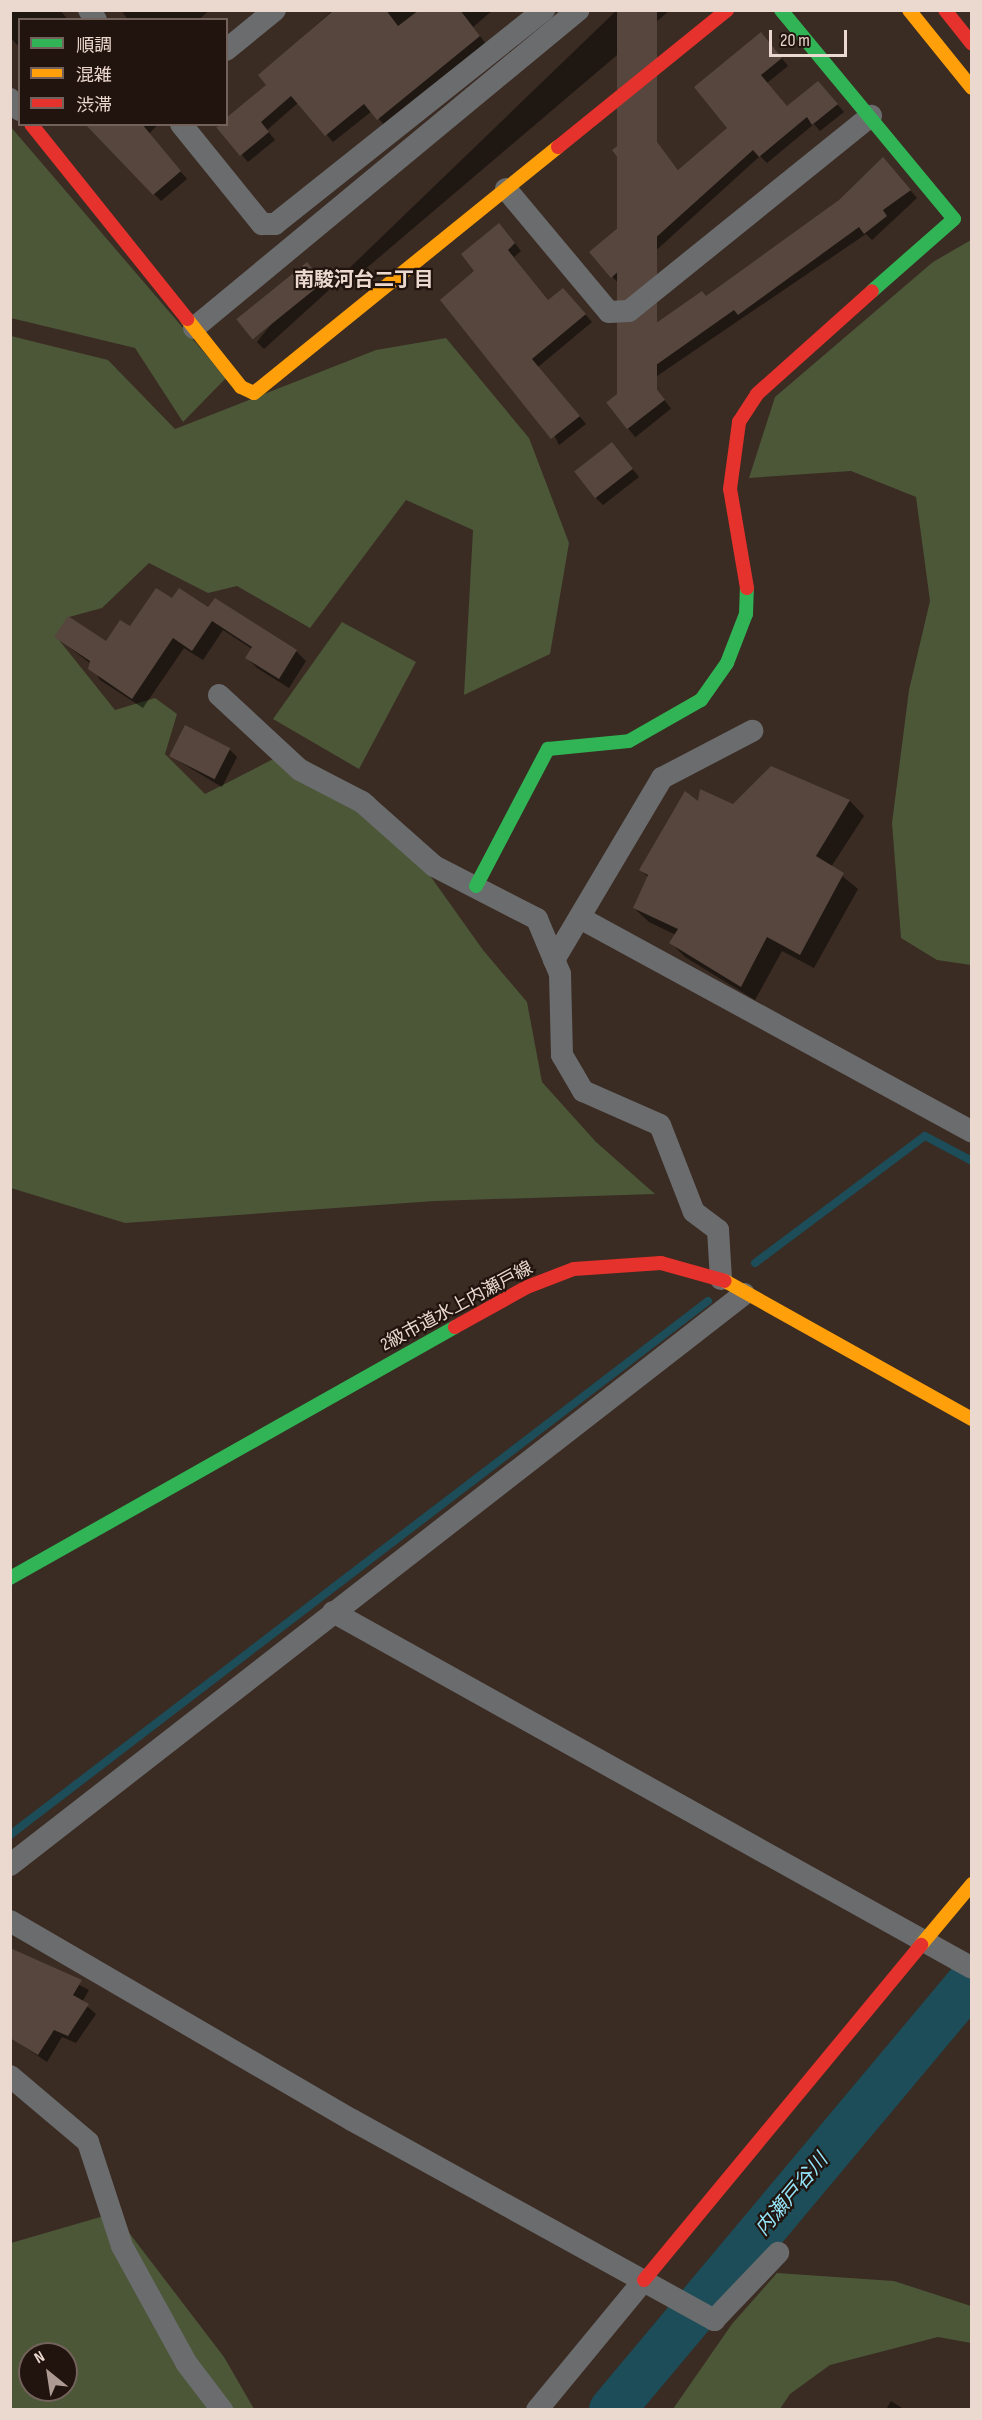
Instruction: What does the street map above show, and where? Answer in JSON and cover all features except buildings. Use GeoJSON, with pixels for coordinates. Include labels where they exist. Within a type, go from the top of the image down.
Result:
{"type":"FeatureCollection","features":[{"type":"Feature","properties":{"kind":"street"},"geometry":{"type":"LineString","coordinates":[[228,48],[275,10]]}},
{"type":"Feature","properties":{"kind":"street"},"geometry":{"type":"LineString","coordinates":[[183,126],[262,224],[275,224],[544,10]]}},
{"type":"Feature","properties":{"kind":"street"},"geometry":{"type":"LineString","coordinates":[[194,328],[578,10]]}},
{"type":"Feature","properties":{"kind":"street"},"geometry":{"type":"LineString","coordinates":[[33,126],[241,387],[254,393],[727,10]]}},
{"type":"Feature","properties":{"kind":"street"},"geometry":{"type":"LineString","coordinates":[[476,886],[548,748],[629,741],[669,722],[701,700],[727,663],[746,614],[747,572],[730,489],[731,453],[740,422],[757,394],[954,219],[781,10]]}},
{"type":"Feature","properties":{"kind":"street"},"geometry":{"type":"LineString","coordinates":[[909,10],[972,88]]}},
{"type":"Feature","properties":{"kind":"street"},"geometry":{"type":"LineString","coordinates":[[945,10],[972,44]]}},
{"type":"Feature","properties":{"kind":"street"},"geometry":{"type":"LineString","coordinates":[[506,189],[609,312],[629,312],[871,116]]}},
{"type":"Feature","properties":{"kind":"street"},"geometry":{"type":"LineString","coordinates":[[219,695],[300,770],[362,802],[434,866],[537,919],[560,974],[562,1055],[583,1091],[660,1125],[694,1212],[718,1230],[721,1279]]}},
{"type":"Feature","properties":{"kind":"street"},"geometry":{"type":"LineString","coordinates":[[554,960],[582,919],[662,778],[752,731]]}},
{"type":"Feature","properties":{"kind":"street"},"geometry":{"type":"LineString","coordinates":[[582,919],[972,1132]]}},
{"type":"Feature","properties":{"kind":"street","name":"2級市道水上内瀬戸線"},"geometry":{"type":"LineString","coordinates":[[10,1578],[527,1287],[574,1269],[613,1263],[662,1263],[721,1279],[744,1294],[972,1419]]}},
{"type":"Feature","properties":{"kind":"street"},"geometry":{"type":"LineString","coordinates":[[10,1865],[744,1294]]}},
{"type":"Feature","properties":{"kind":"street"},"geometry":{"type":"LineString","coordinates":[[333,1612],[972,1968]]}},
{"type":"Feature","properties":{"kind":"street"},"geometry":{"type":"LineString","coordinates":[[537,2409],[972,1884]]}},
{"type":"Feature","properties":{"kind":"street"},"geometry":{"type":"LineString","coordinates":[[10,1921],[352,2120],[714,2320],[778,2253]]}},
{"type":"Feature","properties":{"kind":"street"},"geometry":{"type":"LineString","coordinates":[[10,2076],[87,2142],[122,2246],[187,2364],[222,2409]]}},
{"type":"Feature","properties":{"kind":"green space"},"geometry":{"type":"Polygon","coordinates":[[[10,126],[226,378],[183,422],[135,348],[11,318],[10,126]]]}},
{"type":"Feature","properties":{"kind":"green space"},"geometry":{"type":"Polygon","coordinates":[[[971,240],[971,965],[937,960],[901,938],[892,823],[909,690],[930,601],[916,497],[851,471],[749,478],[775,397],[933,262],[971,240]]]}},
{"type":"Feature","properties":{"kind":"green space"},"geometry":{"type":"Polygon","coordinates":[[[11,336],[108,360],[175,429],[376,350],[446,338],[529,438],[569,543],[550,654],[464,695],[473,530],[406,500],[310,628],[237,586],[208,593],[149,563],[102,608],[69,617],[59,640],[115,710],[155,698],[177,714],[165,754],[205,794],[289,751],[374,797],[483,950],[527,1002],[542,1082],[596,1142],[655,1194],[435,1201],[125,1223],[11,1188],[11,336]]]}},
{"type":"Feature","properties":{"kind":"green space"},"geometry":{"type":"Polygon","coordinates":[[[342,622],[416,662],[359,769],[273,719],[342,622]]]}},
{"type":"Feature","properties":{"kind":"green space"},"geometry":{"type":"Polygon","coordinates":[[[114,2213],[224,2357],[254,2409],[11,2410],[11,2243],[114,2213]]]}},
{"type":"Feature","properties":{"kind":"green space"},"geometry":{"type":"Polygon","coordinates":[[[777,2273],[894,2281],[971,2306],[971,2343],[938,2337],[830,2365],[790,2394],[780,2409],[673,2409],[732,2324],[777,2273]]]}},
{"type":"Feature","properties":{"kind":"waterway"},"geometry":{"type":"LineString","coordinates":[[755,1263],[925,1136],[972,1161]]}},
{"type":"Feature","properties":{"kind":"waterway"},"geometry":{"type":"LineString","coordinates":[[10,1835],[708,1301]]}},
{"type":"Feature","properties":{"kind":"waterway","name":"内瀬戸谷川"},"geometry":{"type":"LineString","coordinates":[[612,2410],[972,1980]]}},
{"type":"Feature","properties":{"kind":"traffic: fast"},"geometry":{"type":"LineString","coordinates":[[781,10],[954,219],[872,291]]}},
{"type":"Feature","properties":{"kind":"traffic: fast"},"geometry":{"type":"LineString","coordinates":[[476,886],[548,749],[629,741],[701,700],[727,663],[746,614],[747,588]]}},
{"type":"Feature","properties":{"kind":"traffic: fast"},"geometry":{"type":"LineString","coordinates":[[10,1578],[455,1327]]}},
{"type":"Feature","properties":{"kind":"traffic: slow"},"geometry":{"type":"LineString","coordinates":[[909,10],[972,88]]}},
{"type":"Feature","properties":{"kind":"traffic: slow"},"geometry":{"type":"LineString","coordinates":[[187,319],[241,387],[254,393],[558,147]]}},
{"type":"Feature","properties":{"kind":"traffic: slow"},"geometry":{"type":"LineString","coordinates":[[725,1281],[972,1419]]}},
{"type":"Feature","properties":{"kind":"traffic: slow"},"geometry":{"type":"LineString","coordinates":[[921,1945],[972,1884]]}},
{"type":"Feature","properties":{"kind":"traffic: jam"},"geometry":{"type":"LineString","coordinates":[[558,147],[727,10]]}},
{"type":"Feature","properties":{"kind":"traffic: jam"},"geometry":{"type":"LineString","coordinates":[[945,10],[972,44]]}},
{"type":"Feature","properties":{"kind":"traffic: jam"},"geometry":{"type":"LineString","coordinates":[[33,126],[187,319]]}},
{"type":"Feature","properties":{"kind":"traffic: jam"},"geometry":{"type":"LineString","coordinates":[[747,588],[730,489],[739,422],[757,394],[872,291]]}},
{"type":"Feature","properties":{"kind":"traffic: jam"},"geometry":{"type":"LineString","coordinates":[[455,1327],[527,1287],[574,1269],[661,1263],[725,1281]]}},
{"type":"Feature","properties":{"kind":"traffic: jam"},"geometry":{"type":"LineString","coordinates":[[644,2280],[921,1945]]}},
{"type":"Feature","properties":{"kind":"district","name":"南駿河台二丁目"},"geometry":{"type":"Point","coordinates":[364,280]}}]}
